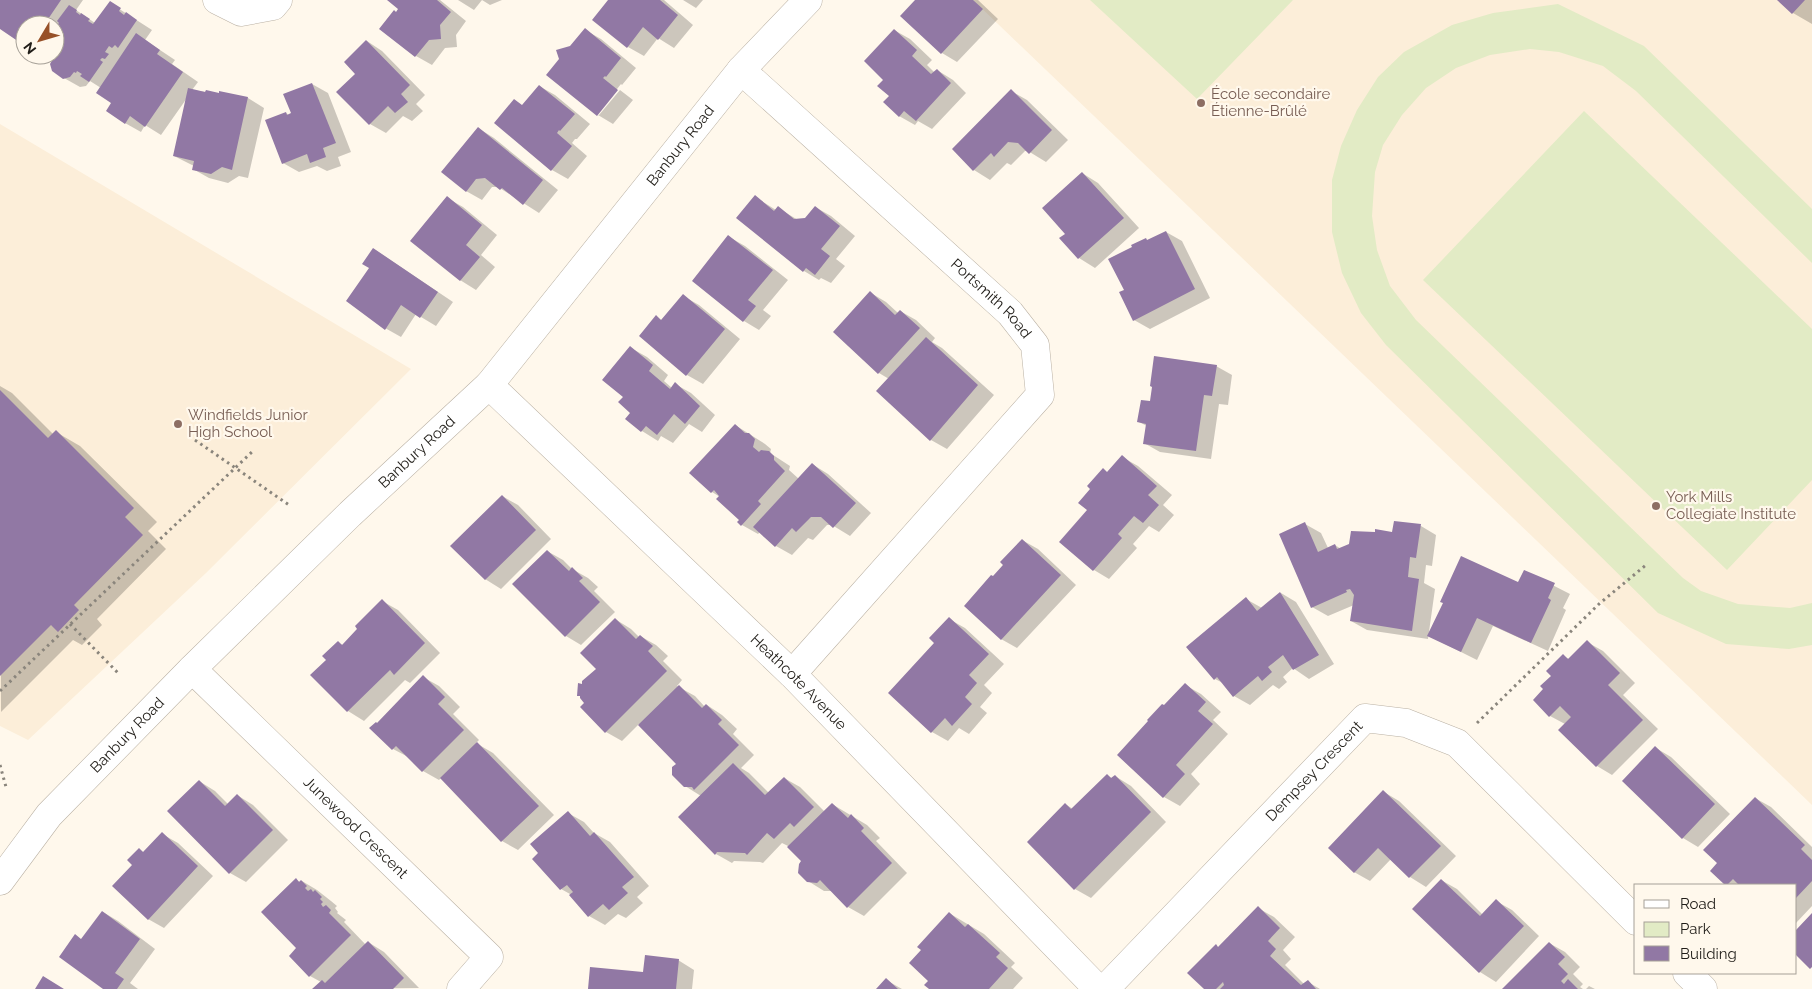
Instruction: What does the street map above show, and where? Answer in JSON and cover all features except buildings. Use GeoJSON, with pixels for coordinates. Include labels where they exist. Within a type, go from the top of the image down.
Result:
{"type":"FeatureCollection","features":[{"type":"Feature","properties":{"kind":"street"},"geometry":{"type":"LineString","coordinates":[[217,0],[242,12],[273,6],[278,0]]}},
{"type":"Feature","properties":{"kind":"street","name":"Banbury Road"},"geometry":{"type":"LineString","coordinates":[[0,881],[49,815],[192,669],[350,514],[489,385],[741,70],[808,0]]}},
{"type":"Feature","properties":{"kind":"street","name":"Portsmith Road"},"geometry":{"type":"LineString","coordinates":[[741,70],[1010,313],[1035,345],[1040,395],[792,674]]}},
{"type":"Feature","properties":{"kind":"street","name":"Heathcote Avenue"},"geometry":{"type":"LineString","coordinates":[[489,385],[792,674],[1098,989]]}},
{"type":"Feature","properties":{"kind":"street","name":"Junewood Crescent"},"geometry":{"type":"LineString","coordinates":[[192,669],[489,957],[461,989]]}},
{"type":"Feature","properties":{"kind":"street","name":"Dempsey Crescent"},"geometry":{"type":"LineString","coordinates":[[1105,989],[1364,718],[1406,723],[1457,742],[1634,919]]}},
{"type":"Feature","properties":{"kind":"street"},"geometry":{"type":"LineString","coordinates":[[1688,974],[1704,989]]}},
{"type":"Feature","properties":{"kind":"path"},"geometry":{"type":"LineString","coordinates":[[195,440],[289,505]]}},
{"type":"Feature","properties":{"kind":"path"},"geometry":{"type":"LineString","coordinates":[[0,691],[253,451]]}},
{"type":"Feature","properties":{"kind":"path"},"geometry":{"type":"LineString","coordinates":[[1457,742],[1599,604],[1646,565]]}},
{"type":"Feature","properties":{"kind":"path"},"geometry":{"type":"LineString","coordinates":[[70,624],[119,674]]}},
{"type":"Feature","properties":{"kind":"path"},"geometry":{"type":"LineString","coordinates":[[0,765],[6,787],[0,781]]}},
{"type":"Feature","properties":{"kind":"shaded area","name":"York Mills Collegiate Institute"},"geometry":{"type":"Polygon","coordinates":[[[973,0],[1812,0],[1812,805],[1189,207],[973,0]]]}},
{"type":"Feature","properties":{"kind":"shaded area","name":"Windfields Junior High School"},"geometry":{"type":"Polygon","coordinates":[[[0,124],[411,369],[206,573],[28,740],[0,726],[0,124]]]}},
{"type":"Feature","properties":{"kind":"green space"},"geometry":{"type":"Polygon","coordinates":[[[1090,0],[1293,0],[1197,99],[1090,0]]]}},
{"type":"Feature","properties":{"kind":"green space"},"geometry":{"type":"Polygon","coordinates":[[[1558,4],[1644,46],[1812,209],[1812,263],[1636,91],[1603,66],[1559,52],[1530,49],[1490,55],[1456,68],[1426,88],[1402,115],[1383,145],[1375,172],[1372,216],[1377,250],[1390,286],[1416,320],[1683,578],[1701,591],[1738,604],[1790,608],[1812,603],[1812,645],[1789,649],[1726,644],[1658,613],[1386,345],[1361,313],[1342,273],[1332,232],[1332,180],[1341,146],[1357,110],[1378,77],[1404,52],[1452,25],[1493,13],[1558,4]]]}},
{"type":"Feature","properties":{"kind":"green space"},"geometry":{"type":"Polygon","coordinates":[[[1584,111],[1812,329],[1812,480],[1727,570],[1423,280],[1584,111]]]}},
{"type":"Feature","properties":{"kind":"place","name":"École secondaire Étienne-Brûlé"},"geometry":{"type":"Point","coordinates":[1201,103]}},
{"type":"Feature","properties":{"kind":"place","name":"Windfields Junior High School"},"geometry":{"type":"Point","coordinates":[178,424]}},
{"type":"Feature","properties":{"kind":"place","name":"York Mills Collegiate Institute"},"geometry":{"type":"Point","coordinates":[1656,506]}}]}
